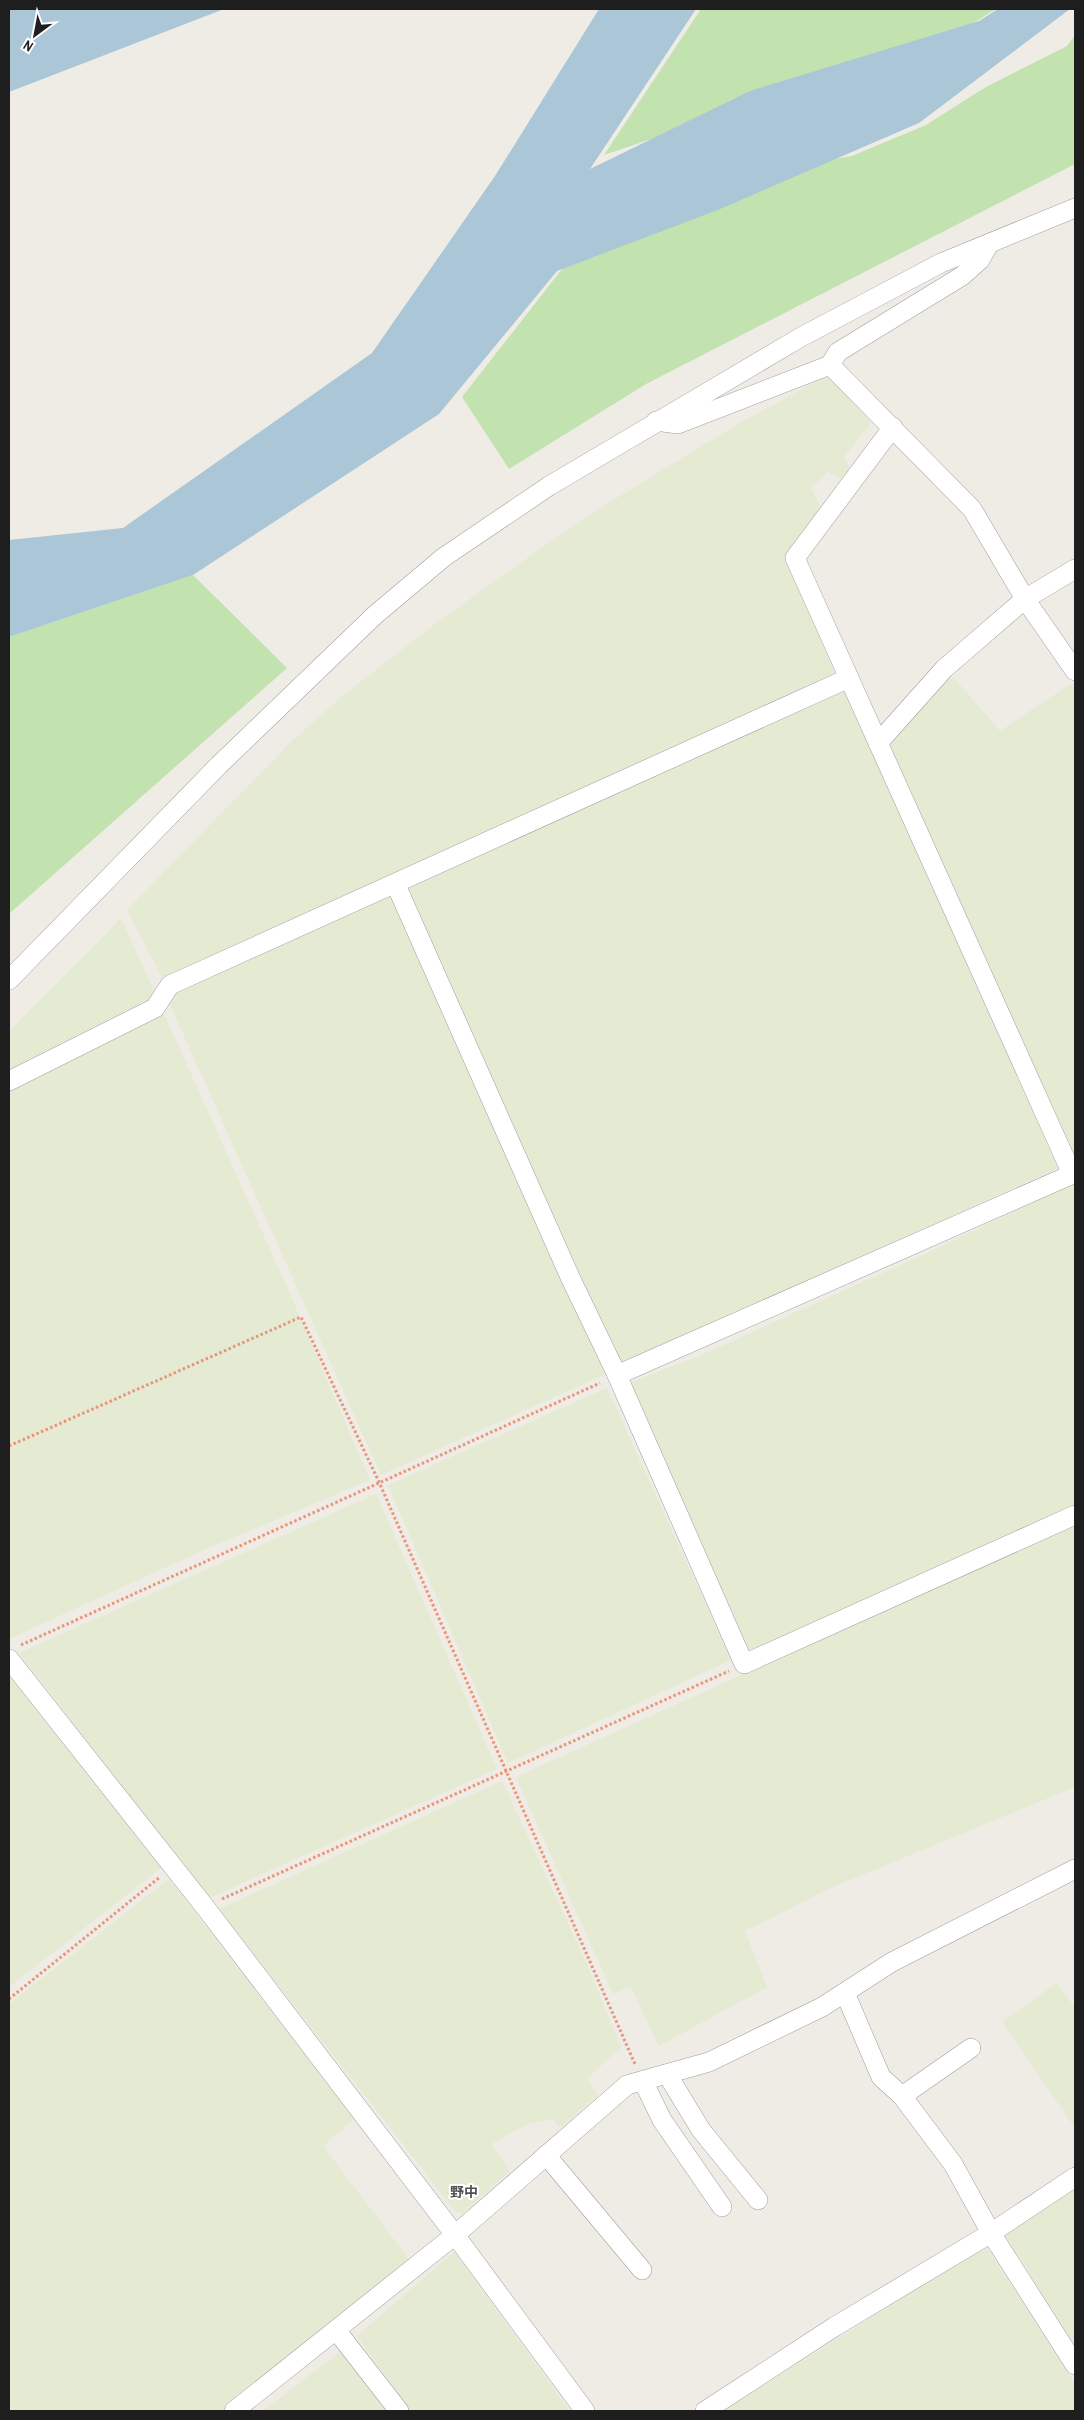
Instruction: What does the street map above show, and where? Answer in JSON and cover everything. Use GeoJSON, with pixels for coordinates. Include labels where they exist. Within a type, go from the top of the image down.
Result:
{"type":"FeatureCollection","features":[{"type":"Feature","properties":{"kind":"street"},"geometry":{"type":"LineString","coordinates":[[9,980],[219,765],[375,615],[444,557],[548,486],[801,337],[941,263],[1075,208]]}},
{"type":"Feature","properties":{"kind":"street"},"geometry":{"type":"LineString","coordinates":[[656,421],[678,424],[830,365],[838,352],[962,276],[980,260],[989,244]]}},
{"type":"Feature","properties":{"kind":"street"},"geometry":{"type":"LineString","coordinates":[[830,365],[972,509],[1026,599],[1075,671]]}},
{"type":"Feature","properties":{"kind":"street"},"geometry":{"type":"LineString","coordinates":[[617,1376],[1074,1174],[795,558],[893,427]]}},
{"type":"Feature","properties":{"kind":"street"},"geometry":{"type":"LineString","coordinates":[[878,743],[944,669],[1026,599],[1075,569]]}},
{"type":"Feature","properties":{"kind":"street"},"geometry":{"type":"LineString","coordinates":[[9,1081],[156,1008],[170,985],[850,678]]}},
{"type":"Feature","properties":{"kind":"street"},"geometry":{"type":"LineString","coordinates":[[396,884],[744,1664],[1075,1515]]}},
{"type":"Feature","properties":{"kind":"street"},"geometry":{"type":"LineString","coordinates":[[13,1653],[172,1868],[205,1907],[455,2235],[585,2411]]}},
{"type":"Feature","properties":{"kind":"street"},"geometry":{"type":"LineString","coordinates":[[234,2411],[455,2235],[627,2085],[709,2062],[822,2007],[892,1962],[1075,1870]]}},
{"type":"Feature","properties":{"kind":"street"},"geometry":{"type":"LineString","coordinates":[[845,1993],[882,2077],[902,2096],[953,2164],[991,2233],[1075,2365]]}},
{"type":"Feature","properties":{"kind":"street"},"geometry":{"type":"LineString","coordinates":[[902,2096],[971,2048]]}},
{"type":"Feature","properties":{"kind":"street"},"geometry":{"type":"LineString","coordinates":[[667,2074],[701,2130],[758,2200]]}},
{"type":"Feature","properties":{"kind":"street"},"geometry":{"type":"LineString","coordinates":[[642,2081],[662,2120],[722,2206]]}},
{"type":"Feature","properties":{"kind":"street"},"geometry":{"type":"LineString","coordinates":[[546,2155],[642,2270]]}},
{"type":"Feature","properties":{"kind":"street"},"geometry":{"type":"LineString","coordinates":[[704,2411],[834,2327],[991,2233],[1075,2177]]}},
{"type":"Feature","properties":{"kind":"street"},"geometry":{"type":"LineString","coordinates":[[336,2330],[399,2411]]}},
{"type":"Feature","properties":{"kind":"path"},"geometry":{"type":"LineString","coordinates":[[9,1446],[301,1317],[379,1482],[642,2081]]}},
{"type":"Feature","properties":{"kind":"path"},"geometry":{"type":"LineString","coordinates":[[13,1653],[379,1482],[617,1376]]}},
{"type":"Feature","properties":{"kind":"path"},"geometry":{"type":"LineString","coordinates":[[205,1907],[744,1664]]}},
{"type":"Feature","properties":{"kind":"path"},"geometry":{"type":"LineString","coordinates":[[9,1999],[172,1868]]}},
{"type":"Feature","properties":{"kind":"green space"},"geometry":{"type":"Polygon","coordinates":[[[701,9],[996,9],[929,50],[746,107],[604,155],[701,9]]]}},
{"type":"Feature","properties":{"kind":"green space"},"geometry":{"type":"Polygon","coordinates":[[[1075,35],[1075,164],[646,384],[509,469],[462,397],[609,209],[704,182],[852,156],[926,125],[986,87],[1067,46],[1075,35]]]}},
{"type":"Feature","properties":{"kind":"green space"},"geometry":{"type":"Polygon","coordinates":[[[828,375],[871,423],[843,458],[850,467],[841,479],[828,472],[811,488],[821,508],[786,558],[836,676],[163,979],[127,910],[291,742],[346,693],[439,621],[550,542],[610,502],[738,424],[828,375]]]}},
{"type":"Feature","properties":{"kind":"green space"},"geometry":{"type":"Polygon","coordinates":[[[193,575],[287,668],[9,914],[9,637],[193,575]]]}},
{"type":"Feature","properties":{"kind":"green space"},"geometry":{"type":"Polygon","coordinates":[[[954,678],[1000,731],[1072,683],[1075,687],[1075,1159],[889,747],[945,679],[954,678]]]}},
{"type":"Feature","properties":{"kind":"green space"},"geometry":{"type":"Polygon","coordinates":[[[846,687],[1058,1168],[668,1343],[620,1362],[512,1125],[408,887],[846,687]]]}},
{"type":"Feature","properties":{"kind":"green space"},"geometry":{"type":"Polygon","coordinates":[[[395,895],[612,1371],[381,1475],[167,998],[174,989],[395,895]]]}},
{"type":"Feature","properties":{"kind":"green space"},"geometry":{"type":"Polygon","coordinates":[[[121,918],[290,1294],[370,1480],[197,1553],[9,1639],[9,1032],[121,918]]]}},
{"type":"Feature","properties":{"kind":"green space"},"geometry":{"type":"Polygon","coordinates":[[[1075,1182],[1075,1506],[746,1653],[629,1383],[699,1356],[925,1254],[1075,1182]]]}},
{"type":"Feature","properties":{"kind":"green space"},"geometry":{"type":"Polygon","coordinates":[[[607,1388],[731,1660],[508,1763],[388,1485],[607,1388]]]}},
{"type":"Feature","properties":{"kind":"green space"},"geometry":{"type":"Polygon","coordinates":[[[376,1494],[497,1769],[209,1898],[19,1653],[376,1494]]]}},
{"type":"Feature","properties":{"kind":"green space"},"geometry":{"type":"Polygon","coordinates":[[[1075,1524],[1075,1787],[828,1889],[745,1931],[767,1987],[659,2046],[631,1987],[613,1994],[516,1777],[1075,1524]]]}},
{"type":"Feature","properties":{"kind":"green space"},"geometry":{"type":"Polygon","coordinates":[[[9,1676],[161,1868],[9,1987],[9,1676]]]}},
{"type":"Feature","properties":{"kind":"green space"},"geometry":{"type":"Polygon","coordinates":[[[502,1781],[586,1962],[621,2047],[587,2079],[598,2095],[560,2127],[552,2119],[528,2124],[491,2144],[510,2171],[463,2213],[456,2212],[219,1909],[502,1781]]]}},
{"type":"Feature","properties":{"kind":"green space"},"geometry":{"type":"Polygon","coordinates":[[[169,1879],[354,2119],[323,2146],[411,2262],[222,2411],[9,2411],[9,2004],[169,1879]]]}},
{"type":"Feature","properties":{"kind":"green space"},"geometry":{"type":"Polygon","coordinates":[[[1057,1983],[1073,2005],[1075,2004],[1075,2128],[1002,2022],[1057,1983]]]}},
{"type":"Feature","properties":{"kind":"green space"},"geometry":{"type":"Polygon","coordinates":[[[1075,2189],[1075,2346],[1005,2234],[1075,2189]]]}},
{"type":"Feature","properties":{"kind":"green space"},"geometry":{"type":"Polygon","coordinates":[[[985,2245],[1075,2384],[1075,2411],[723,2411],[985,2245]]]}},
{"type":"Feature","properties":{"kind":"green space"},"geometry":{"type":"Polygon","coordinates":[[[454,2252],[570,2411],[411,2411],[357,2336],[454,2252]]]}},
{"type":"Feature","properties":{"kind":"green space"},"geometry":{"type":"Polygon","coordinates":[[[340,2352],[386,2411],[263,2411],[340,2352]]]}},
{"type":"Feature","properties":{"kind":"water"},"geometry":{"type":"Polygon","coordinates":[[[9,9],[224,9],[9,92],[9,9]]]}},
{"type":"Feature","properties":{"kind":"water"},"geometry":{"type":"Polygon","coordinates":[[[599,9],[696,9],[590,169],[750,91],[979,21],[998,9],[1070,9],[919,123],[720,209],[557,271],[439,414],[193,575],[9,637],[9,540],[123,528],[372,353],[495,176],[599,9]]]}},
{"type":"Feature","properties":{"kind":"district","name":"野中"},"geometry":{"type":"Point","coordinates":[464,2192]}}]}
